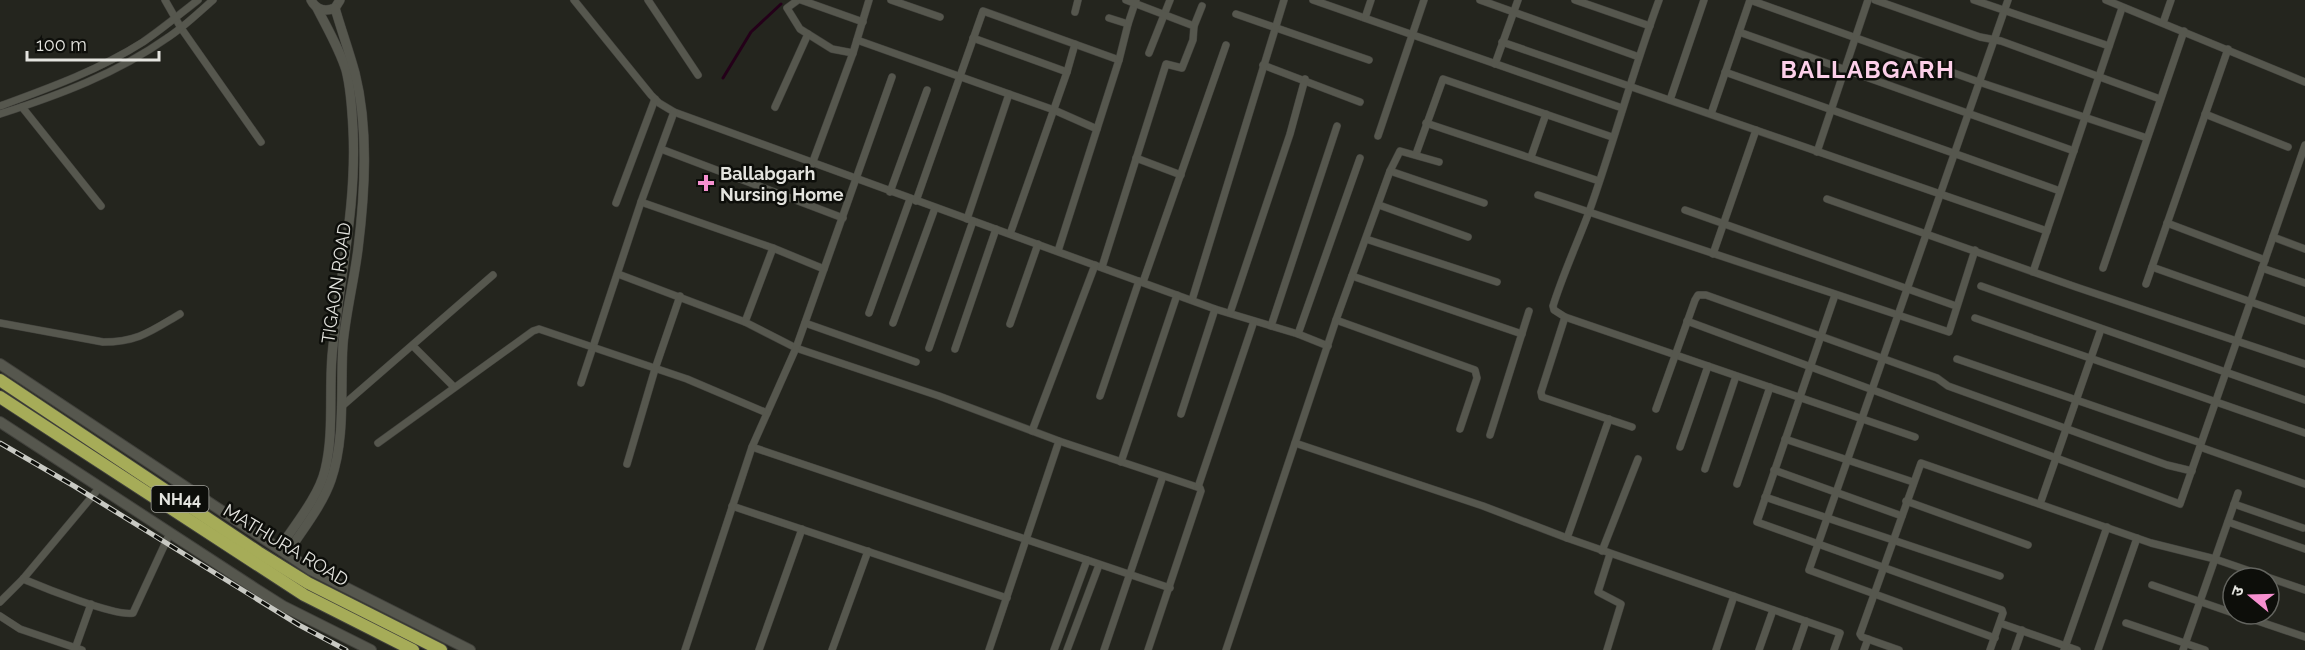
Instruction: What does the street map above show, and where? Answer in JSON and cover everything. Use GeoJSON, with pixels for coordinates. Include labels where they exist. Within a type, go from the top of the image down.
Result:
{"type":"FeatureCollection","features":[{"type":"Feature","properties":{"kind":"highway","name":"MATHURA ROAD"},"geometry":{"type":"LineString","coordinates":[[0,380],[308,583],[441,650]]}},
{"type":"Feature","properties":{"kind":"highway","name":"MATHURA ROAD"},"geometry":{"type":"LineString","coordinates":[[0,397],[251,563],[304,595],[413,650]]}},
{"type":"Feature","properties":{"kind":"main road"},"geometry":{"type":"LineString","coordinates":[[0,364],[311,570],[470,650]]}},
{"type":"Feature","properties":{"kind":"main road"},"geometry":{"type":"LineString","coordinates":[[0,422],[283,606],[371,650]]}},
{"type":"Feature","properties":{"kind":"street"},"geometry":{"type":"LineString","coordinates":[[165,0],[181,28],[261,142]]}},
{"type":"Feature","properties":{"kind":"street"},"geometry":{"type":"LineString","coordinates":[[0,106],[80,75],[141,43],[198,0]]}},
{"type":"Feature","properties":{"kind":"street"},"geometry":{"type":"LineString","coordinates":[[0,114],[87,83],[133,60],[181,28],[213,0]]}},
{"type":"Feature","properties":{"kind":"street"},"geometry":{"type":"LineString","coordinates":[[574,0],[655,99],[674,112],[1215,309],[1298,334],[1328,346]]}},
{"type":"Feature","properties":{"kind":"street"},"geometry":{"type":"LineString","coordinates":[[648,0],[698,75]]}},
{"type":"Feature","properties":{"kind":"street"},"geometry":{"type":"LineString","coordinates":[[782,0],[800,29],[832,49],[853,53]]}},
{"type":"Feature","properties":{"kind":"street"},"geometry":{"type":"LineString","coordinates":[[787,8],[799,0],[863,22]]}},
{"type":"Feature","properties":{"kind":"street"},"geometry":{"type":"LineString","coordinates":[[812,164],[858,40],[869,0]]}},
{"type":"Feature","properties":{"kind":"street"},"geometry":{"type":"LineString","coordinates":[[891,0],[940,17]]}},
{"type":"Feature","properties":{"kind":"street"},"geometry":{"type":"LineString","coordinates":[[1075,12],[1078,0]]}},
{"type":"Feature","properties":{"kind":"street"},"geometry":{"type":"LineString","coordinates":[[1126,0],[1136,1],[1194,26]]}},
{"type":"Feature","properties":{"kind":"street"},"geometry":{"type":"LineString","coordinates":[[1149,53],[1170,0]]}},
{"type":"Feature","properties":{"kind":"street"},"geometry":{"type":"LineString","coordinates":[[1192,300],[1284,0]]}},
{"type":"Feature","properties":{"kind":"street"},"geometry":{"type":"LineString","coordinates":[[1313,0],[1336,3],[1365,18],[1622,108]]}},
{"type":"Feature","properties":{"kind":"street"},"geometry":{"type":"LineString","coordinates":[[1365,18],[1371,0]]}},
{"type":"Feature","properties":{"kind":"street"},"geometry":{"type":"LineString","coordinates":[[1378,136],[1424,0]]}},
{"type":"Feature","properties":{"kind":"street"},"geometry":{"type":"LineString","coordinates":[[1480,0],[1639,57]]}},
{"type":"Feature","properties":{"kind":"street"},"geometry":{"type":"LineString","coordinates":[[1495,64],[1518,0]]}},
{"type":"Feature","properties":{"kind":"street"},"geometry":{"type":"LineString","coordinates":[[1575,0],[1650,26]]}},
{"type":"Feature","properties":{"kind":"street"},"geometry":{"type":"LineString","coordinates":[[1659,0],[1589,212],[1553,306],[1556,312],[1915,437]]}},
{"type":"Feature","properties":{"kind":"street"},"geometry":{"type":"LineString","coordinates":[[1670,100],[1704,0]]}},
{"type":"Feature","properties":{"kind":"street"},"geometry":{"type":"LineString","coordinates":[[1711,114],[1750,0],[1979,82],[2147,138]]}},
{"type":"Feature","properties":{"kind":"street"},"geometry":{"type":"LineString","coordinates":[[1817,152],[1868,0]]}},
{"type":"Feature","properties":{"kind":"street"},"geometry":{"type":"LineString","coordinates":[[1875,0],[1984,38],[1994,39],[2160,99]]}},
{"type":"Feature","properties":{"kind":"street"},"geometry":{"type":"LineString","coordinates":[[1974,0],[2109,46]]}},
{"type":"Feature","properties":{"kind":"street"},"geometry":{"type":"LineString","coordinates":[[1995,638],[1811,572],[1809,568],[2008,0]]}},
{"type":"Feature","properties":{"kind":"street"},"geometry":{"type":"LineString","coordinates":[[2106,0],[2305,82]]}},
{"type":"Feature","properties":{"kind":"street"},"geometry":{"type":"LineString","coordinates":[[2163,23],[2171,0]]}},
{"type":"Feature","properties":{"kind":"street"},"geometry":{"type":"LineString","coordinates":[[1058,251],[1136,1]]}},
{"type":"Feature","properties":{"kind":"street"},"geometry":{"type":"LineString","coordinates":[[314,4],[323,10],[337,4]]}},
{"type":"Feature","properties":{"kind":"street","name":"TIGAON ROAD"},"geometry":{"type":"LineString","coordinates":[[283,552],[325,471],[329,444],[332,356],[350,231],[354,167],[350,92],[346,71],[314,4]]}},
{"type":"Feature","properties":{"kind":"street","name":"TIGAON ROAD"},"geometry":{"type":"LineString","coordinates":[[283,552],[317,507],[330,482],[338,453],[343,345],[364,197],[363,134],[359,94],[337,4]]}},
{"type":"Feature","properties":{"kind":"street"},"geometry":{"type":"LineString","coordinates":[[1032,431],[1098,266],[1137,158],[1166,64],[1182,68],[1193,40],[1194,26],[1202,6]]}},
{"type":"Feature","properties":{"kind":"street"},"geometry":{"type":"LineString","coordinates":[[2033,272],[2122,8]]}},
{"type":"Feature","properties":{"kind":"street"},"geometry":{"type":"LineString","coordinates":[[869,314],[983,11],[1119,60]]}},
{"type":"Feature","properties":{"kind":"street"},"geometry":{"type":"LineString","coordinates":[[1236,14],[1369,60]]}},
{"type":"Feature","properties":{"kind":"street"},"geometry":{"type":"LineString","coordinates":[[1109,18],[1128,24]]}},
{"type":"Feature","properties":{"kind":"street"},"geometry":{"type":"LineString","coordinates":[[2103,268],[2184,31]]}},
{"type":"Feature","properties":{"kind":"street"},"geometry":{"type":"LineString","coordinates":[[1739,32],[2074,152]]}},
{"type":"Feature","properties":{"kind":"street"},"geometry":{"type":"LineString","coordinates":[[775,106],[808,34]]}},
{"type":"Feature","properties":{"kind":"street"},"geometry":{"type":"LineString","coordinates":[[973,38],[1067,72]]}},
{"type":"Feature","properties":{"kind":"street"},"geometry":{"type":"LineString","coordinates":[[858,40],[1054,110],[1097,129]]}},
{"type":"Feature","properties":{"kind":"street"},"geometry":{"type":"LineString","coordinates":[[1502,42],[2047,231]]}},
{"type":"Feature","properties":{"kind":"street"},"geometry":{"type":"LineString","coordinates":[[1010,234],[1075,44]]}},
{"type":"Feature","properties":{"kind":"street"},"geometry":{"type":"LineString","coordinates":[[1100,396],[1226,45]]}},
{"type":"Feature","properties":{"kind":"street"},"geometry":{"type":"LineString","coordinates":[[2146,284],[2228,49]]}},
{"type":"Feature","properties":{"kind":"street"},"geometry":{"type":"LineString","coordinates":[[1263,65],[1305,79],[1360,102]]}},
{"type":"Feature","properties":{"kind":"street"},"geometry":{"type":"LineString","coordinates":[[1725,72],[2060,191]]}},
{"type":"Feature","properties":{"kind":"street"},"geometry":{"type":"LineString","coordinates":[[685,650],[752,447],[796,348],[892,77]]}},
{"type":"Feature","properties":{"kind":"street"},"geometry":{"type":"LineString","coordinates":[[1230,313],[1290,134],[1305,79]]}},
{"type":"Feature","properties":{"kind":"street"},"geometry":{"type":"LineString","coordinates":[[1416,154],[1443,79],[1612,137]]}},
{"type":"Feature","properties":{"kind":"street"},"geometry":{"type":"LineString","coordinates":[[890,192],[927,90]]}},
{"type":"Feature","properties":{"kind":"street"},"geometry":{"type":"LineString","coordinates":[[929,348],[1009,94]]}},
{"type":"Feature","properties":{"kind":"street"},"geometry":{"type":"LineString","coordinates":[[616,203],[655,99]]}},
{"type":"Feature","properties":{"kind":"street"},"geometry":{"type":"LineString","coordinates":[[22,107],[101,206]]}},
{"type":"Feature","properties":{"kind":"street"},"geometry":{"type":"LineString","coordinates":[[581,383],[641,202],[674,112]]}},
{"type":"Feature","properties":{"kind":"street"},"geometry":{"type":"LineString","coordinates":[[1531,157],[1546,114]]}},
{"type":"Feature","properties":{"kind":"street"},"geometry":{"type":"LineString","coordinates":[[2205,114],[2288,147]]}},
{"type":"Feature","properties":{"kind":"street"},"geometry":{"type":"LineString","coordinates":[[1426,123],[1599,181]]}},
{"type":"Feature","properties":{"kind":"street"},"geometry":{"type":"LineString","coordinates":[[1271,326],[1337,126]]}},
{"type":"Feature","properties":{"kind":"street"},"geometry":{"type":"LineString","coordinates":[[1713,254],[1756,130]]}},
{"type":"Feature","properties":{"kind":"street"},"geometry":{"type":"LineString","coordinates":[[1687,321],[2180,504],[2305,145]]}},
{"type":"Feature","properties":{"kind":"street"},"geometry":{"type":"LineString","coordinates":[[661,149],[843,218]]}},
{"type":"Feature","properties":{"kind":"street"},"geometry":{"type":"LineString","coordinates":[[1226,650],[1336,320],[1390,171],[1400,151],[1439,162]]}},
{"type":"Feature","properties":{"kind":"street"},"geometry":{"type":"LineString","coordinates":[[1137,158],[1181,175]]}},
{"type":"Feature","properties":{"kind":"street"},"geometry":{"type":"LineString","coordinates":[[1298,334],[1360,158]]}},
{"type":"Feature","properties":{"kind":"street"},"geometry":{"type":"LineString","coordinates":[[1390,171],[1484,203]]}},
{"type":"Feature","properties":{"kind":"street"},"geometry":{"type":"LineString","coordinates":[[1538,195],[1949,332],[1975,250]]}},
{"type":"Feature","properties":{"kind":"street"},"geometry":{"type":"LineString","coordinates":[[1827,199],[2305,364]]}},
{"type":"Feature","properties":{"kind":"street"},"geometry":{"type":"LineString","coordinates":[[641,202],[773,248],[824,269]]}},
{"type":"Feature","properties":{"kind":"street"},"geometry":{"type":"LineString","coordinates":[[1379,205],[1468,237]]}},
{"type":"Feature","properties":{"kind":"street"},"geometry":{"type":"LineString","coordinates":[[892,323],[935,207]]}},
{"type":"Feature","properties":{"kind":"street"},"geometry":{"type":"LineString","coordinates":[[1685,210],[1956,306]]}},
{"type":"Feature","properties":{"kind":"street"},"geometry":{"type":"LineString","coordinates":[[2167,223],[2265,260]]}},
{"type":"Feature","properties":{"kind":"street"},"geometry":{"type":"LineString","coordinates":[[955,349],[996,229]]}},
{"type":"Feature","properties":{"kind":"street"},"geometry":{"type":"LineString","coordinates":[[350,231],[360,231]]}},
{"type":"Feature","properties":{"kind":"street"},"geometry":{"type":"LineString","coordinates":[[2273,237],[2305,249]]}},
{"type":"Feature","properties":{"kind":"street"},"geometry":{"type":"LineString","coordinates":[[1366,239],[1497,282]]}},
{"type":"Feature","properties":{"kind":"street"},"geometry":{"type":"LineString","coordinates":[[1010,324],[1038,244]]}},
{"type":"Feature","properties":{"kind":"street"},"geometry":{"type":"LineString","coordinates":[[745,322],[773,248]]}},
{"type":"Feature","properties":{"kind":"street"},"geometry":{"type":"LineString","coordinates":[[2152,267],[2305,321]]}},
{"type":"Feature","properties":{"kind":"street"},"geometry":{"type":"LineString","coordinates":[[2262,268],[2305,283]]}},
{"type":"Feature","properties":{"kind":"street"},"geometry":{"type":"LineString","coordinates":[[618,274],[745,322],[796,348],[939,396],[1059,441],[1198,487],[1201,491],[1149,650]]}},
{"type":"Feature","properties":{"kind":"street"},"geometry":{"type":"LineString","coordinates":[[341,407],[493,275]]}},
{"type":"Feature","properties":{"kind":"street"},"geometry":{"type":"LineString","coordinates":[[1352,276],[1522,334]]}},
{"type":"Feature","properties":{"kind":"street"},"geometry":{"type":"LineString","coordinates":[[1981,286],[2305,400]]}},
{"type":"Feature","properties":{"kind":"street"},"geometry":{"type":"LineString","coordinates":[[1656,410],[1687,321],[1697,296],[1701,294],[1937,378],[1948,386],[2067,429],[2167,465],[2192,471]]}},
{"type":"Feature","properties":{"kind":"street"},"geometry":{"type":"LineString","coordinates":[[1121,462],[1177,295]]}},
{"type":"Feature","properties":{"kind":"street"},"geometry":{"type":"LineString","coordinates":[[1835,295],[1757,520],[1759,524],[2002,610],[2003,613],[1990,650]]}},
{"type":"Feature","properties":{"kind":"street"},"geometry":{"type":"LineString","coordinates":[[627,464],[655,369],[680,296]]}},
{"type":"Feature","properties":{"kind":"street"},"geometry":{"type":"LineString","coordinates":[[1181,414],[1215,309]]}},
{"type":"Feature","properties":{"kind":"street"},"geometry":{"type":"LineString","coordinates":[[1490,435],[1529,310]]}},
{"type":"Feature","properties":{"kind":"street"},"geometry":{"type":"LineString","coordinates":[[0,323],[103,342],[116,342],[138,338],[180,314]]}},
{"type":"Feature","properties":{"kind":"street"},"geometry":{"type":"LineString","coordinates":[[1565,317],[1540,392],[1542,397],[1632,427]]}},
{"type":"Feature","properties":{"kind":"street"},"geometry":{"type":"LineString","coordinates":[[1975,318],[2305,433]]}},
{"type":"Feature","properties":{"kind":"street"},"geometry":{"type":"LineString","coordinates":[[1336,320],[1475,370],[1477,378],[1460,429]]}},
{"type":"Feature","properties":{"kind":"street"},"geometry":{"type":"LineString","coordinates":[[1198,487],[1254,321]]}},
{"type":"Feature","properties":{"kind":"street"},"geometry":{"type":"LineString","coordinates":[[805,323],[916,362]]}},
{"type":"Feature","properties":{"kind":"street"},"geometry":{"type":"LineString","coordinates":[[2040,504],[2101,328]]}},
{"type":"Feature","properties":{"kind":"street"},"geometry":{"type":"LineString","coordinates":[[378,443],[453,386],[538,330],[687,380],[767,413]]}},
{"type":"Feature","properties":{"kind":"street"},"geometry":{"type":"LineString","coordinates":[[413,346],[453,386]]}},
{"type":"Feature","properties":{"kind":"street"},"geometry":{"type":"LineString","coordinates":[[1957,359],[2077,400],[2305,484]]}},
{"type":"Feature","properties":{"kind":"street"},"geometry":{"type":"LineString","coordinates":[[1680,447],[1708,366]]}},
{"type":"Feature","properties":{"kind":"street"},"geometry":{"type":"LineString","coordinates":[[1705,469],[1736,376]]}},
{"type":"Feature","properties":{"kind":"street"},"geometry":{"type":"LineString","coordinates":[[1737,484],[1770,387]]}},
{"type":"Feature","properties":{"kind":"street"},"geometry":{"type":"LineString","coordinates":[[1567,538],[1609,419]]}},
{"type":"Feature","properties":{"kind":"street"},"geometry":{"type":"LineString","coordinates":[[1785,438],[1913,482]]}},
{"type":"Feature","properties":{"kind":"street"},"geometry":{"type":"LineString","coordinates":[[989,650],[1059,441]]}},
{"type":"Feature","properties":{"kind":"street"},"geometry":{"type":"LineString","coordinates":[[1295,442],[1840,633],[1834,650]]}},
{"type":"Feature","properties":{"kind":"street"},"geometry":{"type":"LineString","coordinates":[[752,447],[1170,588]]}},
{"type":"Feature","properties":{"kind":"street"},"geometry":{"type":"LineString","coordinates":[[1602,551],[1638,459]]}},
{"type":"Feature","properties":{"kind":"street"},"geometry":{"type":"LineString","coordinates":[[1899,650],[1860,634],[1919,465],[1923,463],[2137,538],[2215,559],[2305,590]]}},
{"type":"Feature","properties":{"kind":"street"},"geometry":{"type":"LineString","coordinates":[[1774,470],[1902,516]]}},
{"type":"Feature","properties":{"kind":"street"},"geometry":{"type":"LineString","coordinates":[[1104,650],[1163,476]]}},
{"type":"Feature","properties":{"kind":"street"},"geometry":{"type":"LineString","coordinates":[[0,602],[23,579],[100,487]]}},
{"type":"Feature","properties":{"kind":"street"},"geometry":{"type":"LineString","coordinates":[[2184,647],[2238,493]]}},
{"type":"Feature","properties":{"kind":"street"},"geometry":{"type":"LineString","coordinates":[[1765,497],[2000,576]]}},
{"type":"Feature","properties":{"kind":"street"},"geometry":{"type":"LineString","coordinates":[[1906,501],[2028,545]]}},
{"type":"Feature","properties":{"kind":"street"},"geometry":{"type":"LineString","coordinates":[[2234,504],[2303,528]]}},
{"type":"Feature","properties":{"kind":"street"},"geometry":{"type":"LineString","coordinates":[[732,506],[1007,598]]}},
{"type":"Feature","properties":{"kind":"street"},"geometry":{"type":"LineString","coordinates":[[2228,522],[2305,549]]}},
{"type":"Feature","properties":{"kind":"street"},"geometry":{"type":"LineString","coordinates":[[2065,648],[2107,527]]}},
{"type":"Feature","properties":{"kind":"street"},"geometry":{"type":"LineString","coordinates":[[759,650],[802,529]]}},
{"type":"Feature","properties":{"kind":"street"},"geometry":{"type":"LineString","coordinates":[[23,579],[91,604],[124,614],[133,614],[170,533]]}},
{"type":"Feature","properties":{"kind":"street"},"geometry":{"type":"LineString","coordinates":[[2098,650],[2137,538]]}},
{"type":"Feature","properties":{"kind":"street"},"geometry":{"type":"LineString","coordinates":[[832,650],[868,551]]}},
{"type":"Feature","properties":{"kind":"street"},"geometry":{"type":"LineString","coordinates":[[1607,650],[1621,604],[1598,592],[1610,554]]}},
{"type":"Feature","properties":{"kind":"street"},"geometry":{"type":"LineString","coordinates":[[1054,650],[1087,560]]}},
{"type":"Feature","properties":{"kind":"street"},"geometry":{"type":"LineString","coordinates":[[1069,649],[1099,565]]}},
{"type":"Feature","properties":{"kind":"street"},"geometry":{"type":"LineString","coordinates":[[2152,585],[2221,609]]}},
{"type":"Feature","properties":{"kind":"street"},"geometry":{"type":"LineString","coordinates":[[1716,650],[1734,596]]}},
{"type":"Feature","properties":{"kind":"street"},"geometry":{"type":"LineString","coordinates":[[0,616],[20,630],[77,649],[91,604]]}},
{"type":"Feature","properties":{"kind":"street"},"geometry":{"type":"LineString","coordinates":[[1759,650],[1773,610]]}},
{"type":"Feature","properties":{"kind":"street"},"geometry":{"type":"LineString","coordinates":[[1796,650],[1806,621]]}},
{"type":"Feature","properties":{"kind":"street"},"geometry":{"type":"LineString","coordinates":[[2000,623],[2065,648],[2077,650]]}},
{"type":"Feature","properties":{"kind":"street"},"geometry":{"type":"LineString","coordinates":[[2126,623],[2184,647],[2205,650]]}},
{"type":"Feature","properties":{"kind":"street"},"geometry":{"type":"LineString","coordinates":[[2273,626],[2305,637]]}},
{"type":"Feature","properties":{"kind":"street"},"geometry":{"type":"LineString","coordinates":[[2015,650],[2022,630]]}},
{"type":"Feature","properties":{"kind":"street"},"geometry":{"type":"LineString","coordinates":[[1864,650],[1868,639]]}},
{"type":"Feature","properties":{"kind":"waterway"},"geometry":{"type":"LineString","coordinates":[[723,78],[751,32],[781,4]]}},
{"type":"Feature","properties":{"kind":"railway"},"geometry":{"type":"LineString","coordinates":[[0,443],[299,625],[346,650]]}},
{"type":"Feature","properties":{"kind":"place","name":"Ballabgarh Nursing Home"},"geometry":{"type":"Point","coordinates":[706,183]}},
{"type":"Feature","properties":{"kind":"district","name":"BALLABGARH"},"geometry":{"type":"Point","coordinates":[1868,69]}}]}
